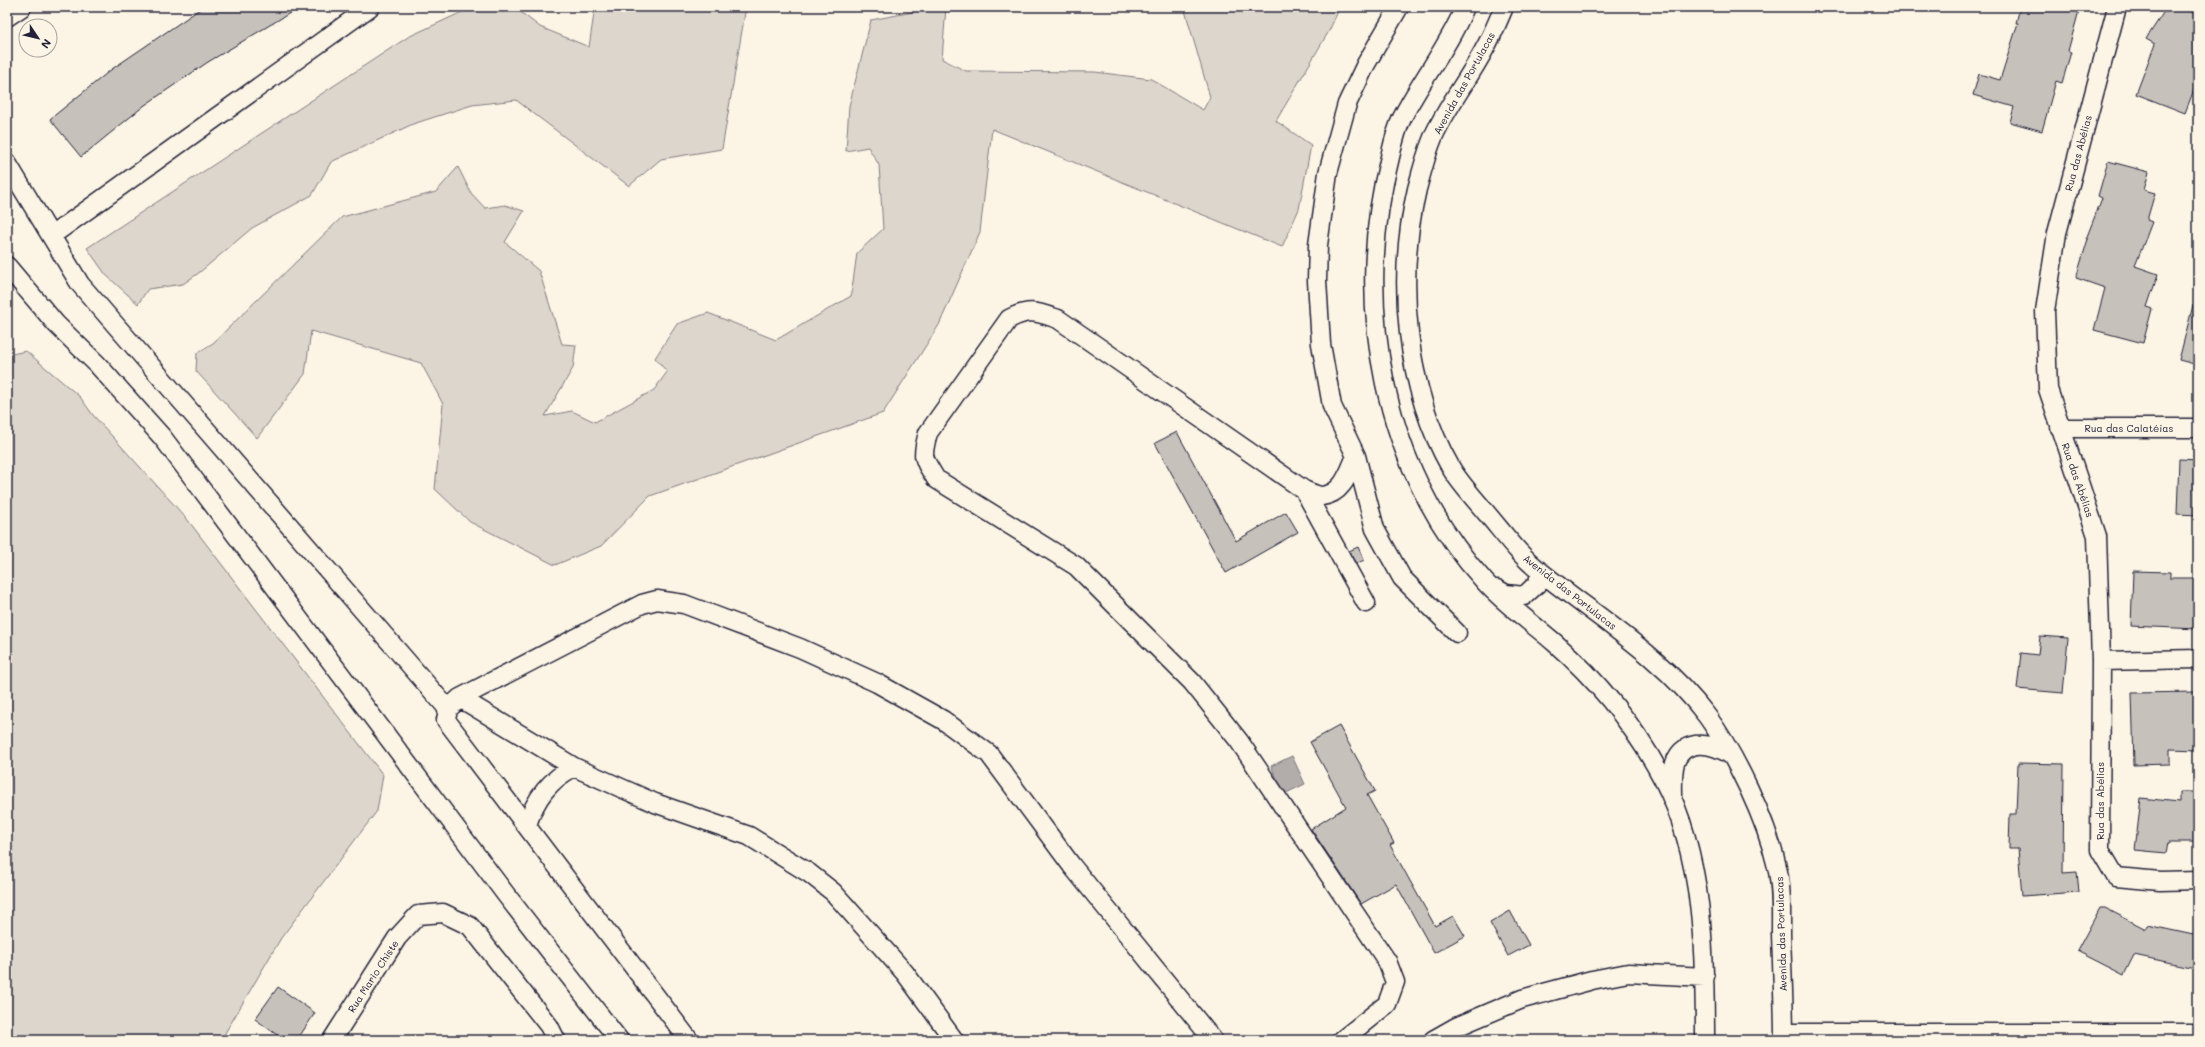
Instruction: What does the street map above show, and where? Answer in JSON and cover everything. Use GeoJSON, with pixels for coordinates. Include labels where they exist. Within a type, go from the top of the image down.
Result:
{"type":"FeatureCollection","features":[{"type":"Feature","properties":{"kind":"street"},"geometry":{"type":"LineString","coordinates":[[7,17],[22,7]]}},
{"type":"Feature","properties":{"kind":"street"},"geometry":{"type":"LineString","coordinates":[[52,236],[370,7]]}},
{"type":"Feature","properties":{"kind":"street"},"geometry":{"type":"LineString","coordinates":[[1399,7],[1366,64],[1347,104],[1328,173],[1318,245],[1318,312],[1325,375],[1332,406],[1356,456],[1376,529],[1402,578],[1456,633]]}},
{"type":"Feature","properties":{"kind":"street"},"geometry":{"type":"LineString","coordinates":[[1465,7],[1399,128],[1382,194],[1377,231],[1375,303],[1378,337],[1387,391],[1400,437],[1412,469],[1433,511],[1466,558],[1486,582],[1508,604],[1556,644],[1601,690],[1641,742],[1656,766],[1672,800],[1695,878],[1701,917],[1705,977],[1705,1040]]}},
{"type":"Feature","properties":{"kind":"street","name":"Avenida das Portulacas"},"geometry":{"type":"LineString","coordinates":[[1504,7],[1484,50],[1436,132],[1417,189],[1408,248],[1407,308],[1410,338],[1421,392],[1430,418],[1452,470],[1516,549],[1540,572],[1620,631],[1657,662],[1685,690],[1708,717],[1731,755],[1757,807],[1778,870],[1784,1036]]}},
{"type":"Feature","properties":{"kind":"street","name":"Rua das Abélias"},"geometry":{"type":"LineString","coordinates":[[2117,7],[2057,233],[2045,311],[2048,388],[2097,536],[2101,661],[2100,850],[2116,877],[2160,881],[2198,880]]}},
{"type":"Feature","properties":{"kind":"street"},"geometry":{"type":"LineString","coordinates":[[2112,28],[2124,7]]}},
{"type":"Feature","properties":{"kind":"street"},"geometry":{"type":"LineString","coordinates":[[7,163],[80,284],[454,704],[574,767],[655,803],[749,836],[809,873],[833,892],[905,973],[954,1040]]}},
{"type":"Feature","properties":{"kind":"street"},"geometry":{"type":"LineString","coordinates":[[7,266],[56,324],[102,369],[163,438],[507,896],[619,1040]]}},
{"type":"Feature","properties":{"kind":"street"},"geometry":{"type":"LineString","coordinates":[[1342,1040],[1387,1004],[1395,982],[1386,961],[1239,741],[1192,682],[1076,566],[936,479],[926,463],[922,453],[928,433],[1009,319],[1021,312],[1033,310],[1058,319],[1304,490],[1322,496],[1336,491],[1346,479],[1356,456]]}},
{"type":"Feature","properties":{"kind":"street","name":"Rua das Calatéias"},"geometry":{"type":"LineString","coordinates":[[2060,428],[2198,428]]}},
{"type":"Feature","properties":{"kind":"street"},"geometry":{"type":"LineString","coordinates":[[1304,490],[1366,603]]}},
{"type":"Feature","properties":{"kind":"street"},"geometry":{"type":"LineString","coordinates":[[1486,582],[1506,594],[1524,596],[1538,583],[1540,572]]}},
{"type":"Feature","properties":{"kind":"street"},"geometry":{"type":"LineString","coordinates":[[689,1040],[446,720],[454,704],[642,604],[657,600],[684,604],[800,648],[877,683],[944,720],[989,754],[1072,866],[1213,1040]]}},
{"type":"Feature","properties":{"kind":"street"},"geometry":{"type":"LineString","coordinates":[[2101,661],[2198,659]]}},
{"type":"Feature","properties":{"kind":"street"},"geometry":{"type":"LineString","coordinates":[[1672,800],[1675,764],[1682,751],[1697,744],[1706,744],[1721,749],[1731,755]]}},
{"type":"Feature","properties":{"kind":"street"},"geometry":{"type":"LineString","coordinates":[[527,825],[531,812],[545,788],[563,773],[574,767]]}},
{"type":"Feature","properties":{"kind":"street","name":"Rua Mario Chiste"},"geometry":{"type":"LineString","coordinates":[[332,1040],[397,938],[418,915],[442,912],[470,926],[549,1026],[556,1040]]}},
{"type":"Feature","properties":{"kind":"street"},"geometry":{"type":"LineString","coordinates":[[1433,1040],[1469,1021],[1522,999],[1592,980],[1628,973],[1705,977]]}},
{"type":"Feature","properties":{"kind":"street"},"geometry":{"type":"LineString","coordinates":[[1784,1036],[2198,1033]]}},
{"type":"Feature","properties":{"kind":"shaded area"},"geometry":{"type":"Polygon","coordinates":[[[473,7],[514,7],[540,27],[589,47],[595,7],[746,7],[722,149],[661,159],[629,186],[516,100],[472,105],[413,124],[331,162],[312,195],[252,228],[200,272],[183,284],[148,289],[138,304],[106,275],[87,248],[408,37],[473,7]]]}},
{"type":"Feature","properties":{"kind":"shaded area"},"geometry":{"type":"Polygon","coordinates":[[[946,7],[942,59],[966,71],[1095,72],[1151,79],[1203,110],[1210,97],[1184,7],[1340,7],[1329,31],[1276,121],[1311,145],[1299,209],[1282,247],[992,129],[980,232],[939,325],[883,413],[650,496],[601,546],[555,565],[470,522],[435,489],[443,404],[421,363],[311,331],[305,374],[257,438],[196,371],[197,353],[213,343],[342,217],[436,192],[458,167],[471,193],[485,208],[505,205],[524,211],[505,242],[539,271],[562,344],[576,345],[573,368],[545,416],[572,411],[595,422],[654,390],[667,372],[655,358],[677,324],[708,313],[776,340],[851,296],[857,253],[883,229],[879,165],[868,147],[846,151],[849,106],[871,20],[946,7]]]}},
{"type":"Feature","properties":{"kind":"shaded area"},"geometry":{"type":"Polygon","coordinates":[[[26,351],[80,397],[93,415],[187,519],[383,775],[377,811],[281,938],[221,1040],[7,1040],[7,355],[26,351]]]}},
{"type":"Feature","properties":{"kind":"shaded area"},"geometry":{"type":"Polygon","coordinates":[[[1292,756],[1305,784],[1284,794],[1271,766],[1292,756]]]}},
{"type":"Feature","properties":{"kind":"building"},"geometry":{"type":"Polygon","coordinates":[[[203,7],[300,7],[208,62],[145,105],[81,157],[50,119],[112,69],[203,7]]]}},
{"type":"Feature","properties":{"kind":"building"},"geometry":{"type":"Polygon","coordinates":[[[2020,7],[2080,7],[2068,51],[2071,52],[2062,83],[2056,81],[2042,131],[2010,122],[2014,107],[1973,95],[1979,74],[2000,80],[2018,23],[2016,23],[2020,7]]]}},
{"type":"Feature","properties":{"kind":"building"},"geometry":{"type":"Polygon","coordinates":[[[2167,7],[2184,7],[2198,16],[2198,79],[2185,113],[2136,94],[2155,44],[2146,39],[2167,7]]]}},
{"type":"Feature","properties":{"kind":"building"},"geometry":{"type":"Polygon","coordinates":[[[2108,161],[2149,172],[2144,190],[2155,193],[2147,220],[2152,222],[2135,266],[2158,274],[2147,307],[2152,309],[2143,343],[2094,330],[2105,288],[2076,278],[2088,239],[2086,239],[2102,198],[2098,196],[2108,161]]]}},
{"type":"Feature","properties":{"kind":"building"},"geometry":{"type":"Polygon","coordinates":[[[2193,305],[2198,305],[2198,365],[2179,360],[2193,305]]]}},
{"type":"Feature","properties":{"kind":"building"},"geometry":{"type":"Polygon","coordinates":[[[1177,432],[1236,541],[1286,512],[1298,532],[1226,573],[1155,443],[1177,432]]]}},
{"type":"Feature","properties":{"kind":"building"},"geometry":{"type":"Polygon","coordinates":[[[2179,459],[2198,460],[2198,515],[2177,514],[2179,459]]]}},
{"type":"Feature","properties":{"kind":"building"},"geometry":{"type":"Polygon","coordinates":[[[1358,547],[1364,560],[1356,564],[1349,551],[1358,547]]]}},
{"type":"Feature","properties":{"kind":"building"},"geometry":{"type":"Polygon","coordinates":[[[2133,571],[2170,572],[2170,578],[2198,578],[2198,629],[2131,626],[2133,571]]]}},
{"type":"Feature","properties":{"kind":"building"},"geometry":{"type":"Polygon","coordinates":[[[2040,636],[2068,638],[2063,693],[2017,689],[2021,653],[2038,655],[2040,636]]]}},
{"type":"Feature","properties":{"kind":"building"},"geometry":{"type":"Polygon","coordinates":[[[2198,692],[2198,750],[2170,749],[2170,764],[2134,765],[2132,693],[2198,692]]]}},
{"type":"Feature","properties":{"kind":"building"},"geometry":{"type":"Polygon","coordinates":[[[1339,726],[1375,791],[1367,795],[1394,843],[1390,845],[1435,926],[1453,916],[1465,936],[1434,953],[1396,884],[1361,904],[1311,829],[1346,807],[1310,742],[1339,726]]]}},
{"type":"Feature","properties":{"kind":"building"},"geometry":{"type":"Polygon","coordinates":[[[2018,763],[2064,764],[2063,873],[2077,872],[2079,892],[2022,896],[2018,849],[2009,849],[2010,814],[2016,814],[2018,763]]]}},
{"type":"Feature","properties":{"kind":"building"},"geometry":{"type":"Polygon","coordinates":[[[2179,792],[2198,792],[2198,842],[2168,842],[2166,853],[2135,850],[2141,798],[2179,802],[2179,792]]]}},
{"type":"Feature","properties":{"kind":"building"},"geometry":{"type":"Polygon","coordinates":[[[2100,908],[2105,908],[2146,929],[2147,925],[2198,936],[2198,966],[2190,967],[2134,955],[2124,975],[2077,951],[2100,908]]]}},
{"type":"Feature","properties":{"kind":"building"},"geometry":{"type":"Polygon","coordinates":[[[1510,911],[1529,945],[1508,956],[1490,923],[1510,911]]]}},
{"type":"Feature","properties":{"kind":"building"},"geometry":{"type":"Polygon","coordinates":[[[278,987],[315,1013],[297,1040],[284,1040],[255,1019],[278,987]]]}}]}
